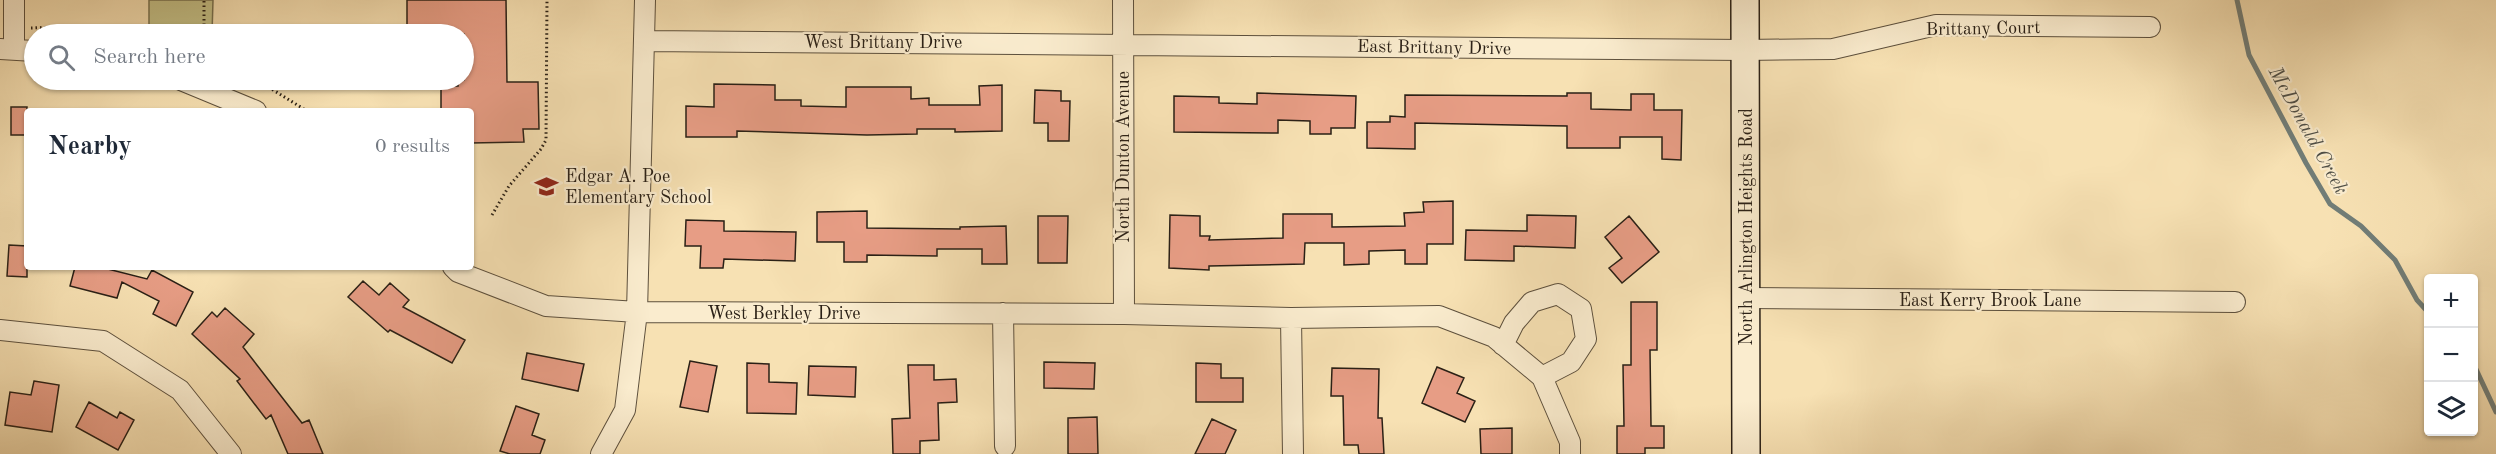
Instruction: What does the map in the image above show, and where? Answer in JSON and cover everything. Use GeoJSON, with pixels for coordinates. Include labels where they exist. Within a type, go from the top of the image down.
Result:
{"type":"FeatureCollection","features":[{"type":"Feature","properties":{"kind":"main road","name":"North Arlington Heights Road"},"geometry":{"type":"LineString","coordinates":[[1745,0],[1746,454]]}},
{"type":"Feature","properties":{"kind":"street"},"geometry":{"type":"LineString","coordinates":[[14,0],[14,29],[7,49],[24,50]]}},
{"type":"Feature","properties":{"kind":"street"},"geometry":{"type":"LineString","coordinates":[[601,454],[625,410],[637,312],[645,0]]}},
{"type":"Feature","properties":{"kind":"street","name":"North Dunton Avenue"},"geometry":{"type":"LineString","coordinates":[[1122,0],[1124,314]]}},
{"type":"Feature","properties":{"kind":"street","name":"Brittany Court"},"geometry":{"type":"LineString","coordinates":[[1745,50],[1833,49],[1936,25],[2150,27]]}},
{"type":"Feature","properties":{"kind":"street","name":"West Brittany Drive"},"geometry":{"type":"LineString","coordinates":[[644,40],[1122,44]]}},
{"type":"Feature","properties":{"kind":"street","name":"East Brittany Drive"},"geometry":{"type":"LineString","coordinates":[[1122,44],[1745,50]]}},
{"type":"Feature","properties":{"kind":"street"},"geometry":{"type":"LineString","coordinates":[[205,90],[249,108]]}},
{"type":"Feature","properties":{"kind":"street","name":"West Berkley Drive"},"geometry":{"type":"LineString","coordinates":[[456,270],[546,306],[637,312],[1124,314],[1291,318],[1439,316],[1494,337],[1503,345]]}},
{"type":"Feature","properties":{"kind":"street"},"geometry":{"type":"LineString","coordinates":[[1542,376],[1571,362],[1586,339],[1581,309],[1558,294],[1532,302],[1514,323],[1503,345],[1542,376],[1570,442],[1570,454]]}},
{"type":"Feature","properties":{"kind":"street","name":"East Kerry Brook Lane"},"geometry":{"type":"LineString","coordinates":[[1746,298],[2235,302]]}},
{"type":"Feature","properties":{"kind":"street"},"geometry":{"type":"LineString","coordinates":[[1003,314],[1005,446]]}},
{"type":"Feature","properties":{"kind":"street"},"geometry":{"type":"LineString","coordinates":[[1291,318],[1293,454]]}},
{"type":"Feature","properties":{"kind":"street"},"geometry":{"type":"LineString","coordinates":[[0,330],[103,341],[180,390],[231,454]]}},
{"type":"Feature","properties":{"kind":"path"},"geometry":{"type":"LineString","coordinates":[[204,0],[204,24]]}},
{"type":"Feature","properties":{"kind":"path"},"geometry":{"type":"LineString","coordinates":[[492,215],[509,186],[546,140],[547,0]]}},
{"type":"Feature","properties":{"kind":"path"},"geometry":{"type":"LineString","coordinates":[[14,29],[24,29]]}},
{"type":"Feature","properties":{"kind":"path"},"geometry":{"type":"LineString","coordinates":[[273,90],[302,108]]}},
{"type":"Feature","properties":{"kind":"shaded area"},"geometry":{"type":"Polygon","coordinates":[[[149,0],[213,0],[212,24],[149,24],[149,0]]]}},
{"type":"Feature","properties":{"kind":"building"},"geometry":{"type":"Polygon","coordinates":[[[407,0],[506,0],[507,82],[538,82],[539,129],[523,129],[524,142],[474,143],[474,108],[441,108],[441,90],[474,90],[474,24],[407,24],[407,0]]]}},
{"type":"Feature","properties":{"kind":"building"},"geometry":{"type":"Polygon","coordinates":[[[714,84],[775,85],[775,100],[801,100],[801,106],[846,107],[846,87],[911,87],[911,99],[929,98],[929,105],[980,105],[979,86],[1002,85],[1002,131],[955,132],[955,129],[917,129],[917,134],[867,135],[737,131],[737,137],[686,137],[686,106],[714,107],[714,84]]]}},
{"type":"Feature","properties":{"kind":"building"},"geometry":{"type":"Polygon","coordinates":[[[1035,90],[1061,91],[1061,101],[1070,101],[1069,141],[1048,141],[1048,123],[1034,123],[1035,90]]]}},
{"type":"Feature","properties":{"kind":"building"},"geometry":{"type":"Polygon","coordinates":[[[1257,93],[1356,96],[1355,128],[1331,128],[1331,134],[1310,134],[1310,121],[1278,120],[1278,133],[1174,132],[1174,96],[1219,97],[1219,103],[1257,104],[1257,93]]]}},
{"type":"Feature","properties":{"kind":"building"},"geometry":{"type":"Polygon","coordinates":[[[1567,93],[1591,93],[1591,109],[1631,110],[1631,94],[1654,94],[1654,110],[1682,110],[1681,160],[1662,159],[1662,137],[1620,137],[1620,148],[1567,148],[1567,126],[1415,123],[1415,149],[1367,148],[1367,122],[1390,122],[1390,116],[1405,117],[1405,95],[1567,96],[1567,93]]]}},
{"type":"Feature","properties":{"kind":"building"},"geometry":{"type":"Polygon","coordinates":[[[11,107],[27,107],[24,108],[24,135],[11,135],[11,107]]]}},
{"type":"Feature","properties":{"kind":"building"},"geometry":{"type":"Polygon","coordinates":[[[1453,201],[1453,244],[1427,244],[1427,264],[1405,264],[1405,250],[1369,251],[1369,264],[1344,265],[1344,243],[1305,243],[1304,264],[1209,266],[1209,270],[1169,268],[1170,215],[1200,216],[1200,236],[1210,236],[1209,240],[1283,238],[1283,214],[1332,214],[1332,227],[1405,226],[1404,213],[1424,212],[1423,202],[1453,201]]]}},
{"type":"Feature","properties":{"kind":"building"},"geometry":{"type":"Polygon","coordinates":[[[867,211],[867,228],[960,229],[960,227],[1006,226],[1007,264],[982,264],[982,249],[937,249],[937,256],[867,255],[867,262],[844,262],[844,242],[817,242],[817,212],[867,211]]]}},
{"type":"Feature","properties":{"kind":"building"},"geometry":{"type":"Polygon","coordinates":[[[1527,215],[1576,216],[1575,248],[1514,246],[1514,261],[1465,260],[1466,230],[1527,231],[1527,215]]]}},
{"type":"Feature","properties":{"kind":"building"},"geometry":{"type":"Polygon","coordinates":[[[1038,216],[1068,216],[1067,263],[1038,263],[1038,216]]]}},
{"type":"Feature","properties":{"kind":"building"},"geometry":{"type":"Polygon","coordinates":[[[1629,216],[1659,252],[1622,283],[1609,268],[1622,258],[1605,237],[1629,216]]]}},
{"type":"Feature","properties":{"kind":"building"},"geometry":{"type":"Polygon","coordinates":[[[686,220],[724,221],[724,231],[796,232],[795,261],[724,259],[723,268],[700,268],[701,246],[685,246],[686,220]]]}},
{"type":"Feature","properties":{"kind":"building"},"geometry":{"type":"Polygon","coordinates":[[[9,245],[24,246],[24,270],[27,270],[27,277],[7,276],[9,245]]]}},
{"type":"Feature","properties":{"kind":"building"},"geometry":{"type":"Polygon","coordinates":[[[74,270],[112,270],[147,279],[152,270],[193,292],[176,326],[153,314],[159,301],[122,282],[117,298],[70,286],[74,270]]]}},
{"type":"Feature","properties":{"kind":"building"},"geometry":{"type":"Polygon","coordinates":[[[363,281],[379,295],[390,283],[409,300],[403,307],[465,340],[452,363],[390,330],[388,332],[348,297],[363,281]]]}},
{"type":"Feature","properties":{"kind":"building"},"geometry":{"type":"Polygon","coordinates":[[[1631,302],[1657,302],[1657,350],[1650,350],[1651,426],[1664,426],[1664,448],[1645,448],[1645,454],[1617,454],[1617,426],[1624,426],[1623,365],[1631,365],[1631,302]]]}},
{"type":"Feature","properties":{"kind":"building"},"geometry":{"type":"Polygon","coordinates":[[[225,308],[254,334],[243,347],[302,423],[309,420],[323,454],[288,454],[271,415],[266,419],[237,381],[240,379],[192,334],[212,312],[217,317],[225,308]]]}},
{"type":"Feature","properties":{"kind":"building"},"geometry":{"type":"Polygon","coordinates":[[[527,353],[584,364],[578,391],[522,379],[527,353]]]}},
{"type":"Feature","properties":{"kind":"building"},"geometry":{"type":"Polygon","coordinates":[[[690,361],[717,366],[708,412],[680,407],[690,361]]]}},
{"type":"Feature","properties":{"kind":"building"},"geometry":{"type":"Polygon","coordinates":[[[1044,362],[1095,363],[1094,389],[1044,388],[1044,362]]]}},
{"type":"Feature","properties":{"kind":"building"},"geometry":{"type":"Polygon","coordinates":[[[747,363],[769,364],[769,382],[797,383],[796,414],[747,413],[747,363]]]}},
{"type":"Feature","properties":{"kind":"building"},"geometry":{"type":"Polygon","coordinates":[[[1196,363],[1221,364],[1221,378],[1243,378],[1243,402],[1196,402],[1196,363]]]}},
{"type":"Feature","properties":{"kind":"building"},"geometry":{"type":"Polygon","coordinates":[[[908,365],[934,365],[934,380],[956,379],[957,402],[938,403],[939,440],[920,441],[920,454],[893,454],[892,419],[910,418],[908,365]]]}},
{"type":"Feature","properties":{"kind":"building"},"geometry":{"type":"Polygon","coordinates":[[[809,366],[856,367],[855,397],[808,395],[809,366]]]}},
{"type":"Feature","properties":{"kind":"building"},"geometry":{"type":"Polygon","coordinates":[[[1437,367],[1464,378],[1457,393],[1475,401],[1465,422],[1422,403],[1437,367]]]}},
{"type":"Feature","properties":{"kind":"building"},"geometry":{"type":"Polygon","coordinates":[[[1332,368],[1379,369],[1378,418],[1382,418],[1384,454],[1359,454],[1358,445],[1344,445],[1343,396],[1331,396],[1332,368]]]}},
{"type":"Feature","properties":{"kind":"building"},"geometry":{"type":"Polygon","coordinates":[[[34,381],[59,385],[52,432],[5,425],[10,392],[31,395],[34,381]]]}},
{"type":"Feature","properties":{"kind":"building"},"geometry":{"type":"Polygon","coordinates":[[[89,402],[117,418],[120,412],[134,420],[118,450],[76,427],[89,402]]]}},
{"type":"Feature","properties":{"kind":"building"},"geometry":{"type":"Polygon","coordinates":[[[516,406],[539,414],[532,435],[545,440],[540,454],[510,454],[500,451],[516,406]]]}},
{"type":"Feature","properties":{"kind":"building"},"geometry":{"type":"Polygon","coordinates":[[[1097,417],[1098,454],[1068,454],[1068,418],[1097,417]]]}},
{"type":"Feature","properties":{"kind":"building"},"geometry":{"type":"Polygon","coordinates":[[[1212,419],[1236,430],[1225,454],[1195,454],[1212,419]]]}},
{"type":"Feature","properties":{"kind":"building"},"geometry":{"type":"Polygon","coordinates":[[[1512,428],[1512,454],[1481,454],[1480,429],[1512,428]]]}},
{"type":"Feature","properties":{"kind":"waterway","name":"McDonald Creek"},"geometry":{"type":"LineString","coordinates":[[2237,0],[2249,55],[2330,204],[2361,226],[2395,260],[2417,300],[2424,308]]}},
{"type":"Feature","properties":{"kind":"waterway","name":"McDonald Creek"},"geometry":{"type":"LineString","coordinates":[[2478,374],[2496,412]]}},
{"type":"Feature","properties":{"kind":"place","name":"Edgar A. Poe Elementary School"},"geometry":{"type":"Point","coordinates":[547,186]}}]}
